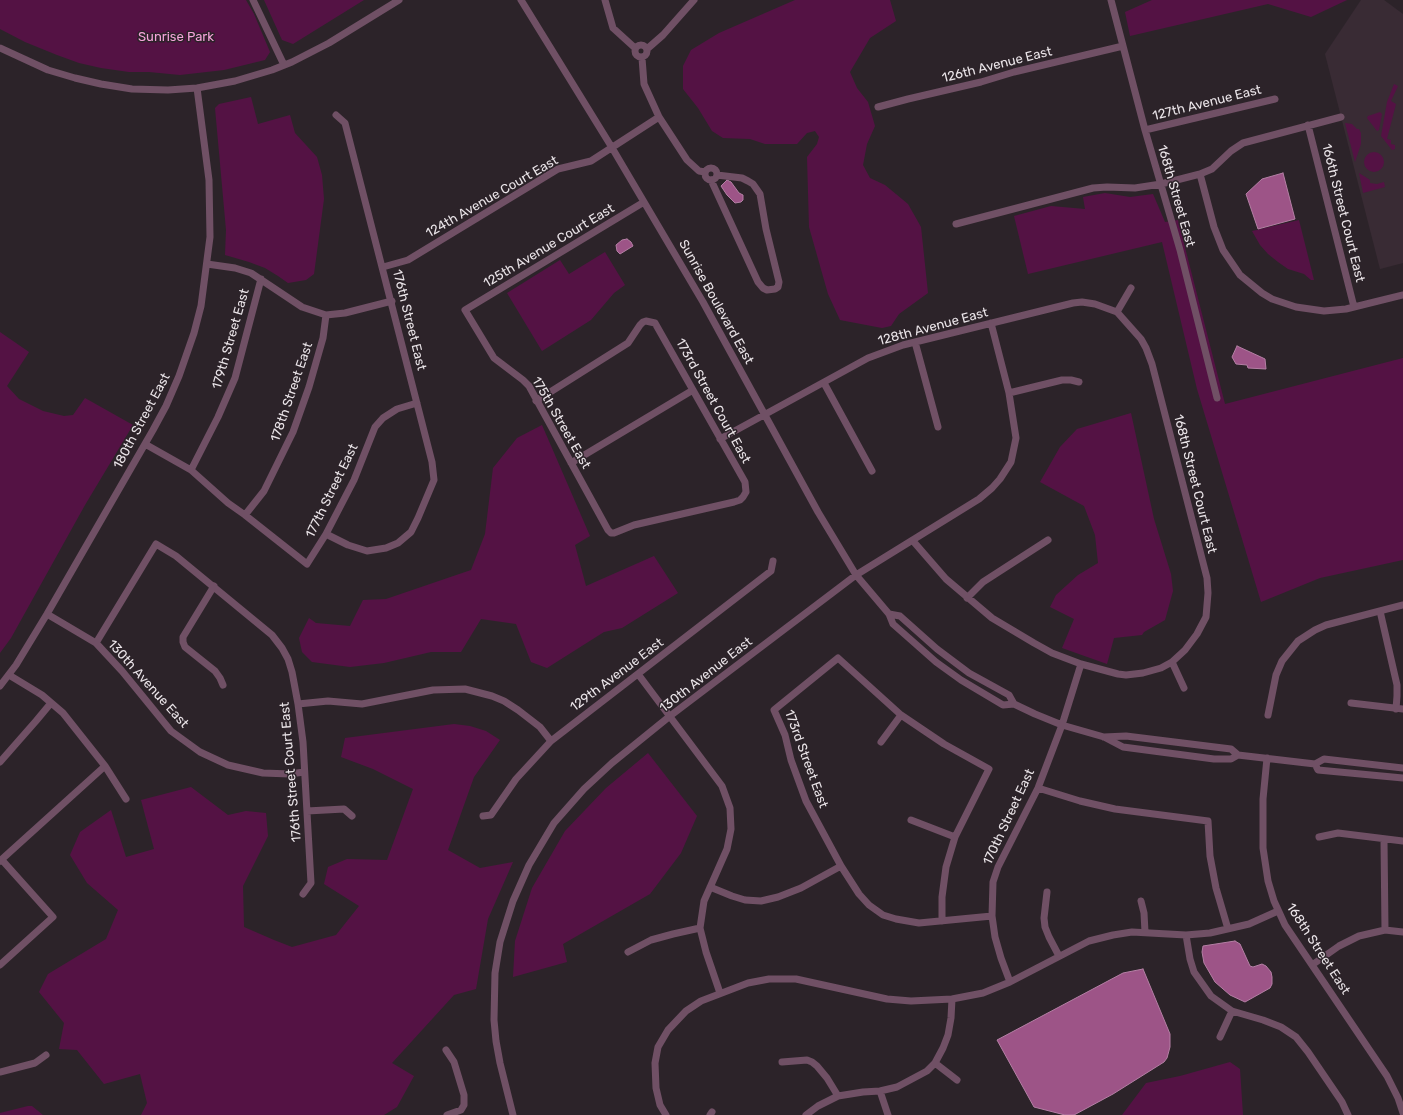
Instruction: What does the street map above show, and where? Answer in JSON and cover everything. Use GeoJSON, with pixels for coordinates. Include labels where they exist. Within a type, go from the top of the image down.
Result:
{"type":"FeatureCollection","features":[{"type":"Feature","properties":{"kind":"street"},"geometry":{"type":"LineString","coordinates":[[253,0],[284,65]]}},
{"type":"Feature","properties":{"kind":"street"},"geometry":{"type":"LineString","coordinates":[[0,48],[48,70],[101,84],[132,89],[168,90],[197,88],[235,81],[306,56],[399,0]]}},
{"type":"Feature","properties":{"kind":"street","name":"Sunrise Boulevard East"},"geometry":{"type":"LineString","coordinates":[[521,0],[611,146],[703,302],[818,512],[856,575],[889,614],[893,624],[918,647],[961,680],[1003,705],[1014,704],[1062,725],[1104,737]]}},
{"type":"Feature","properties":{"kind":"street"},"geometry":{"type":"LineString","coordinates":[[605,0],[613,28],[635,48],[634,52],[636,56],[642,58]]}},
{"type":"Feature","properties":{"kind":"street"},"geometry":{"type":"LineString","coordinates":[[642,58],[646,55],[647,49],[663,35],[694,0]]}},
{"type":"Feature","properties":{"kind":"street","name":"168th Street East"},"geometry":{"type":"LineString","coordinates":[[1111,0],[1145,130],[1193,299],[1217,398]]}},
{"type":"Feature","properties":{"kind":"street"},"geometry":{"type":"LineString","coordinates":[[635,48],[638,45],[643,45],[647,49]]}},
{"type":"Feature","properties":{"kind":"street","name":"126th Avenue East"},"geometry":{"type":"LineString","coordinates":[[878,108],[908,99],[981,82],[1014,72],[1123,46]]}},
{"type":"Feature","properties":{"kind":"street"},"geometry":{"type":"LineString","coordinates":[[642,58],[644,84],[659,117],[687,160],[699,170],[705,172],[709,168],[713,168],[716,171],[714,177],[758,282],[767,290],[775,289],[778,287],[779,282],[766,229],[760,194],[753,184],[742,178],[714,177]]}},
{"type":"Feature","properties":{"kind":"street","name":"180th Street East"},"geometry":{"type":"LineString","coordinates":[[0,686],[9,675],[47,614],[145,444],[166,406],[188,351],[201,306],[210,237],[209,180],[197,88]]}},
{"type":"Feature","properties":{"kind":"street","name":"127th Avenue East"},"geometry":{"type":"LineString","coordinates":[[1145,130],[1275,99]]}},
{"type":"Feature","properties":{"kind":"street","name":"176th Street East"},"geometry":{"type":"LineString","coordinates":[[326,534],[348,545],[367,551],[386,548],[398,543],[411,532],[422,511],[434,480],[432,462],[392,301],[345,123],[336,115]]}},
{"type":"Feature","properties":{"kind":"street","name":"124th Avenue Court East"},"geometry":{"type":"LineString","coordinates":[[383,267],[408,260],[558,169],[591,160],[659,117]]}},
{"type":"Feature","properties":{"kind":"street"},"geometry":{"type":"LineString","coordinates":[[956,224],[1093,188],[1135,188],[1160,184],[1200,174],[1212,169],[1242,143],[1341,117]]}},
{"type":"Feature","properties":{"kind":"street","name":"166th Street Court East"},"geometry":{"type":"LineString","coordinates":[[1308,125],[1354,307]]}},
{"type":"Feature","properties":{"kind":"street"},"geometry":{"type":"LineString","coordinates":[[1200,174],[1218,239],[1223,250],[1240,275],[1272,299],[1296,307],[1324,311],[1354,307],[1403,295]]}},
{"type":"Feature","properties":{"kind":"street","name":"125th Avenue Court East"},"geometry":{"type":"LineString","coordinates":[[465,310],[644,202]]}},
{"type":"Feature","properties":{"kind":"street"},"geometry":{"type":"LineString","coordinates":[[207,264],[235,268],[251,273],[302,307],[326,315],[346,313],[392,301]]}},
{"type":"Feature","properties":{"kind":"street","name":"179th Street East"},"geometry":{"type":"LineString","coordinates":[[191,470],[218,417],[235,378],[261,279]]}},
{"type":"Feature","properties":{"kind":"street"},"geometry":{"type":"LineString","coordinates":[[1116,312],[1131,288]]}},
{"type":"Feature","properties":{"kind":"street","name":"128th Avenue East"},"geometry":{"type":"LineString","coordinates":[[720,439],[868,358],[889,350],[915,342],[1072,303],[1082,302],[1095,304],[1116,312]]}},
{"type":"Feature","properties":{"kind":"street","name":"175th Street East"},"geometry":{"type":"LineString","coordinates":[[465,310],[494,358],[529,386],[608,530],[614,533]]}},
{"type":"Feature","properties":{"kind":"street","name":"168th Street Court East"},"geometry":{"type":"LineString","coordinates":[[1116,312],[1141,339],[1152,364],[1207,578],[1208,593],[1206,617],[1191,643],[1172,662]]}},
{"type":"Feature","properties":{"kind":"street","name":"178th Street East"},"geometry":{"type":"LineString","coordinates":[[245,515],[264,491],[293,432],[309,387],[323,338],[326,315]]}},
{"type":"Feature","properties":{"kind":"street","name":"173rd Street Court East"},"geometry":{"type":"LineString","coordinates":[[536,401],[628,343],[643,322],[646,321],[655,323],[744,482],[746,492],[743,497],[734,502],[634,525],[614,533]]}},
{"type":"Feature","properties":{"kind":"street"},"geometry":{"type":"LineString","coordinates":[[991,323],[1009,393],[1062,380],[1078,382]]}},
{"type":"Feature","properties":{"kind":"street"},"geometry":{"type":"LineString","coordinates":[[915,342],[938,427]]}},
{"type":"Feature","properties":{"kind":"street"},"geometry":{"type":"LineString","coordinates":[[824,383],[872,471]]}},
{"type":"Feature","properties":{"kind":"street"},"geometry":{"type":"LineString","coordinates":[[571,463],[693,390]]}},
{"type":"Feature","properties":{"kind":"street","name":"130th Avenue East"},"geometry":{"type":"LineString","coordinates":[[512,1115],[500,1063],[494,1020],[496,973],[500,942],[513,901],[529,865],[554,823],[589,784],[612,763],[670,716],[856,575],[979,499],[992,488],[1011,462],[1016,438],[1009,393]]}},
{"type":"Feature","properties":{"kind":"street","name":"177th Street East"},"geometry":{"type":"LineString","coordinates":[[245,515],[307,564],[326,534],[354,480],[375,427],[383,418],[397,409],[417,403]]}},
{"type":"Feature","properties":{"kind":"street"},"geometry":{"type":"LineString","coordinates":[[145,444],[191,470],[228,503],[245,515]]}},
{"type":"Feature","properties":{"kind":"street"},"geometry":{"type":"LineString","coordinates":[[967,598],[983,582],[1048,540]]}},
{"type":"Feature","properties":{"kind":"street"},"geometry":{"type":"LineString","coordinates":[[913,541],[946,579],[967,598],[992,618],[1052,653],[1104,671],[1126,675],[1142,673],[1160,668],[1172,662],[1184,688]]}},
{"type":"Feature","properties":{"kind":"street","name":"176th Street Court East"},"geometry":{"type":"LineString","coordinates":[[96,644],[156,544],[176,556],[272,634],[288,659],[292,672],[303,742],[311,883],[303,894]]}},
{"type":"Feature","properties":{"kind":"street","name":"129th Avenue East"},"geometry":{"type":"LineString","coordinates":[[483,816],[491,814],[516,779],[551,741],[771,571],[773,561]]}},
{"type":"Feature","properties":{"kind":"street"},"geometry":{"type":"LineString","coordinates":[[214,586],[183,637],[183,642],[185,647],[214,671],[220,678],[223,685]]}},
{"type":"Feature","properties":{"kind":"street"},"geometry":{"type":"LineString","coordinates":[[1268,715],[1276,675],[1282,661],[1298,641],[1326,625],[1403,605]]}},
{"type":"Feature","properties":{"kind":"street"},"geometry":{"type":"LineString","coordinates":[[1351,703],[1399,709],[1397,685],[1380,611]]}},
{"type":"Feature","properties":{"kind":"street","name":"130th Avenue East"},"geometry":{"type":"LineString","coordinates":[[47,614],[96,644],[122,671],[171,731],[200,752],[228,765],[263,773],[290,774],[304,772]]}},
{"type":"Feature","properties":{"kind":"street","name":"Sunrise Boulevard East"},"geometry":{"type":"LineString","coordinates":[[889,614],[900,616],[937,649],[969,673],[1009,696],[1014,704]]}},
{"type":"Feature","properties":{"kind":"street","name":"173rd Street East"},"geometry":{"type":"LineString","coordinates":[[841,866],[806,801],[791,760],[785,735],[774,710],[838,658],[876,694],[901,715]]}},
{"type":"Feature","properties":{"kind":"street","name":"170th Street East"},"geometry":{"type":"LineString","coordinates":[[1010,982],[1000,958],[995,937],[992,916],[993,882],[998,867],[1038,788],[1062,725],[1081,664]]}},
{"type":"Feature","properties":{"kind":"street"},"geometry":{"type":"LineString","coordinates":[[638,674],[722,786],[730,808],[731,829],[727,849],[704,901],[700,928],[706,952],[720,993]]}},
{"type":"Feature","properties":{"kind":"street"},"geometry":{"type":"LineString","coordinates":[[9,675],[42,695],[63,713],[105,766],[126,799]]}},
{"type":"Feature","properties":{"kind":"street"},"geometry":{"type":"LineString","coordinates":[[298,704],[328,701],[362,704],[433,690],[464,689],[492,696],[504,701],[540,727],[551,741]]}},
{"type":"Feature","properties":{"kind":"street"},"geometry":{"type":"LineString","coordinates":[[0,762],[51,703]]}},
{"type":"Feature","properties":{"kind":"street"},"geometry":{"type":"LineString","coordinates":[[881,742],[901,715],[944,744],[989,769],[955,837],[946,867],[942,897],[942,921]]}},
{"type":"Feature","properties":{"kind":"street"},"geometry":{"type":"LineString","coordinates":[[1104,737],[1126,736],[1231,749],[1238,755],[1315,764],[1324,759],[1403,768]]}},
{"type":"Feature","properties":{"kind":"street"},"geometry":{"type":"LineString","coordinates":[[1104,737],[1123,747],[1214,759],[1231,759],[1238,755]]}},
{"type":"Feature","properties":{"kind":"street","name":"168th Street East"},"geometry":{"type":"LineString","coordinates":[[1267,758],[1262,799],[1263,848],[1268,881],[1278,911],[1285,925],[1388,1076],[1403,1113]]}},
{"type":"Feature","properties":{"kind":"street"},"geometry":{"type":"LineString","coordinates":[[1315,764],[1318,770],[1403,778]]}},
{"type":"Feature","properties":{"kind":"street"},"geometry":{"type":"LineString","coordinates":[[0,965],[53,917],[1,860],[105,766]]}},
{"type":"Feature","properties":{"kind":"street"},"geometry":{"type":"LineString","coordinates":[[1038,788],[1080,801],[1115,809],[1208,821],[1210,856],[1216,888],[1228,929]]}},
{"type":"Feature","properties":{"kind":"street"},"geometry":{"type":"LineString","coordinates":[[307,811],[344,809],[352,816]]}},
{"type":"Feature","properties":{"kind":"street"},"geometry":{"type":"LineString","coordinates":[[911,820],[955,837]]}},
{"type":"Feature","properties":{"kind":"street"},"geometry":{"type":"LineString","coordinates":[[1319,837],[1338,833],[1384,840],[1403,841]]}},
{"type":"Feature","properties":{"kind":"street"},"geometry":{"type":"LineString","coordinates":[[1384,840],[1385,930]]}},
{"type":"Feature","properties":{"kind":"street"},"geometry":{"type":"LineString","coordinates":[[710,887],[745,900],[761,901],[778,897],[801,888],[841,866],[859,894],[869,905],[883,915],[910,923],[992,916]]}},
{"type":"Feature","properties":{"kind":"street"},"geometry":{"type":"LineString","coordinates":[[1047,892],[1044,918],[1045,928],[1060,956]]}},
{"type":"Feature","properties":{"kind":"street"},"geometry":{"type":"LineString","coordinates":[[1141,901],[1144,913],[1145,932]]}},
{"type":"Feature","properties":{"kind":"street"},"geometry":{"type":"LineString","coordinates":[[666,1115],[660,1105],[655,1082],[655,1063],[658,1047],[668,1030],[686,1011],[701,1001],[748,983],[769,979],[796,979],[887,999],[918,1001],[952,1000],[983,993],[1010,982],[1089,942],[1113,935],[1145,932],[1186,935],[1210,933],[1249,924],[1278,911]]}},
{"type":"Feature","properties":{"kind":"street"},"geometry":{"type":"LineString","coordinates":[[628,952],[651,940],[700,928]]}},
{"type":"Feature","properties":{"kind":"street"},"geometry":{"type":"LineString","coordinates":[[1312,965],[1348,941],[1359,936],[1385,930],[1403,932]]}},
{"type":"Feature","properties":{"kind":"street"},"geometry":{"type":"LineString","coordinates":[[1186,935],[1194,972],[1211,996],[1232,1011],[1281,1027],[1296,1037],[1342,1102],[1348,1115]]}},
{"type":"Feature","properties":{"kind":"street"},"geometry":{"type":"LineString","coordinates":[[806,1115],[818,1106],[838,1096],[897,1088],[927,1071],[935,1063],[948,1035],[952,1000]]}},
{"type":"Feature","properties":{"kind":"street"},"geometry":{"type":"LineString","coordinates":[[1220,1037],[1232,1011]]}},
{"type":"Feature","properties":{"kind":"street"},"geometry":{"type":"LineString","coordinates":[[446,1050],[454,1062],[464,1095],[464,1105],[461,1110],[447,1115]]}},
{"type":"Feature","properties":{"kind":"street"},"geometry":{"type":"LineString","coordinates":[[0,1072],[36,1063],[46,1054]]}},
{"type":"Feature","properties":{"kind":"street"},"geometry":{"type":"LineString","coordinates":[[782,1062],[806,1060],[812,1062],[818,1066],[838,1096]]}},
{"type":"Feature","properties":{"kind":"street"},"geometry":{"type":"LineString","coordinates":[[935,1063],[957,1080]]}},
{"type":"Feature","properties":{"kind":"street"},"geometry":{"type":"LineString","coordinates":[[880,1091],[888,1115]]}},
{"type":"Feature","properties":{"kind":"shaded area"},"geometry":{"type":"Polygon","coordinates":[[[1361,0],[1384,0],[1403,14],[1403,263],[1380,269],[1325,54],[1361,0]]]}},
{"type":"Feature","properties":{"kind":"shaded area"},"geometry":{"type":"Polygon","coordinates":[[[1283,173],[1295,219],[1258,229],[1246,194],[1262,179],[1283,173]]]}},
{"type":"Feature","properties":{"kind":"shaded area"},"geometry":{"type":"Polygon","coordinates":[[[727,180],[731,182],[739,193],[743,195],[743,200],[741,202],[735,203],[721,186],[727,180]]]}},
{"type":"Feature","properties":{"kind":"shaded area"},"geometry":{"type":"Polygon","coordinates":[[[627,239],[633,246],[620,254],[617,251],[616,245],[622,240],[627,239]]]}},
{"type":"Feature","properties":{"kind":"shaded area"},"geometry":{"type":"Polygon","coordinates":[[[1237,346],[1265,359],[1266,369],[1248,368],[1247,365],[1236,364],[1232,357],[1237,346]]]}},
{"type":"Feature","properties":{"kind":"shaded area"},"geometry":{"type":"Polygon","coordinates":[[[1235,941],[1240,944],[1250,966],[1253,967],[1262,964],[1266,966],[1271,972],[1272,977],[1272,984],[1270,988],[1245,1002],[1230,995],[1215,982],[1204,963],[1202,952],[1203,946],[1235,941]]]}},
{"type":"Feature","properties":{"kind":"shaded area"},"geometry":{"type":"Polygon","coordinates":[[[1143,969],[1170,1034],[1170,1047],[1167,1058],[1164,1062],[1113,1094],[1074,1115],[1065,1115],[1034,1107],[997,1040],[1123,973],[1143,969]]]}},
{"type":"Feature","properties":{"kind":"green space","name":"Sunrise Park"},"geometry":{"type":"Polygon","coordinates":[[[0,0],[246,0],[254,14],[270,52],[265,60],[224,70],[180,75],[129,72],[101,68],[79,63],[57,55],[25,42],[0,29],[0,0]]]}},
{"type":"Feature","properties":{"kind":"green space"},"geometry":{"type":"Polygon","coordinates":[[[264,0],[364,0],[293,44],[282,40],[264,0]]]}},
{"type":"Feature","properties":{"kind":"green space"},"geometry":{"type":"Polygon","coordinates":[[[795,0],[890,0],[896,21],[870,38],[850,72],[857,88],[868,102],[875,126],[867,144],[863,165],[870,178],[885,185],[908,204],[921,227],[928,293],[899,314],[891,326],[882,328],[840,320],[828,294],[809,227],[807,157],[817,144],[819,137],[815,131],[807,133],[797,144],[765,144],[750,139],[723,138],[712,131],[698,108],[683,89],[683,66],[691,50],[719,33],[795,0]]]}},
{"type":"Feature","properties":{"kind":"green space"},"geometry":{"type":"Polygon","coordinates":[[[1152,0],[1347,0],[1311,17],[1268,4],[1130,36],[1125,12],[1152,0]]]}},
{"type":"Feature","properties":{"kind":"green space"},"geometry":{"type":"Polygon","coordinates":[[[1394,84],[1398,86],[1391,101],[1396,104],[1387,139],[1391,140],[1391,144],[1395,145],[1395,149],[1392,150],[1381,136],[1387,102],[1394,84]]]}},
{"type":"Feature","properties":{"kind":"green space"},"geometry":{"type":"Polygon","coordinates":[[[251,97],[258,124],[290,115],[295,133],[317,157],[322,175],[324,199],[314,274],[306,280],[288,283],[265,268],[225,255],[226,230],[215,108],[219,104],[251,97]]]}},
{"type":"Feature","properties":{"kind":"green space"},"geometry":{"type":"Polygon","coordinates":[[[1380,112],[1382,114],[1379,130],[1377,131],[1367,118],[1368,116],[1380,112]]]}},
{"type":"Feature","properties":{"kind":"green space"},"geometry":{"type":"Polygon","coordinates":[[[1345,123],[1352,124],[1359,129],[1361,133],[1361,144],[1355,162],[1345,123]]]}},
{"type":"Feature","properties":{"kind":"green space"},"geometry":{"type":"Polygon","coordinates":[[[1374,152],[1381,155],[1384,162],[1381,169],[1374,172],[1367,169],[1364,162],[1367,155],[1374,152]]]}},
{"type":"Feature","properties":{"kind":"green space"},"geometry":{"type":"Polygon","coordinates":[[[1359,173],[1370,180],[1370,183],[1377,184],[1384,182],[1385,187],[1363,193],[1359,173]]]}},
{"type":"Feature","properties":{"kind":"green space"},"geometry":{"type":"Polygon","coordinates":[[[1105,193],[1130,197],[1153,194],[1165,222],[1178,220],[1225,404],[1403,358],[1403,560],[1320,578],[1261,602],[1197,389],[1162,242],[1028,274],[1014,216],[1051,206],[1085,209],[1083,197],[1105,193]]]}},
{"type":"Feature","properties":{"kind":"green space"},"geometry":{"type":"Polygon","coordinates":[[[1299,220],[1314,280],[1311,280],[1304,274],[1288,269],[1278,262],[1260,245],[1252,231],[1299,220]]]}},
{"type":"Feature","properties":{"kind":"green space"},"geometry":{"type":"Polygon","coordinates":[[[605,252],[625,285],[614,293],[591,320],[542,351],[507,293],[560,260],[569,274],[605,252]]]}},
{"type":"Feature","properties":{"kind":"green space"},"geometry":{"type":"Polygon","coordinates":[[[0,332],[29,352],[7,386],[19,399],[43,411],[64,416],[73,415],[85,398],[133,425],[85,505],[11,638],[0,653],[0,332]]]}},
{"type":"Feature","properties":{"kind":"green space"},"geometry":{"type":"Polygon","coordinates":[[[1131,413],[1154,519],[1171,574],[1173,591],[1165,620],[1144,632],[1142,635],[1114,638],[1107,664],[1062,648],[1074,619],[1050,607],[1056,595],[1078,575],[1098,563],[1095,535],[1084,506],[1040,482],[1060,447],[1077,429],[1131,413]]]}},
{"type":"Feature","properties":{"kind":"green space"},"geometry":{"type":"Polygon","coordinates":[[[542,425],[590,536],[575,545],[586,586],[654,556],[678,593],[622,628],[604,632],[547,668],[531,662],[516,624],[481,619],[461,652],[431,652],[384,663],[350,667],[312,662],[302,652],[299,638],[309,618],[316,623],[350,626],[363,600],[386,599],[471,570],[485,534],[493,468],[517,438],[542,425]]]}},
{"type":"Feature","properties":{"kind":"green space"},"geometry":{"type":"Polygon","coordinates":[[[454,724],[470,726],[486,731],[500,740],[474,777],[448,850],[480,868],[513,862],[488,919],[476,989],[454,995],[392,1063],[414,1076],[397,1107],[384,1115],[141,1115],[147,1103],[140,1074],[104,1084],[77,1050],[59,1049],[64,1023],[39,992],[48,974],[106,939],[118,910],[87,883],[70,855],[80,832],[111,810],[126,857],[154,849],[141,800],[191,787],[228,815],[246,811],[266,813],[268,836],[243,886],[244,927],[292,947],[336,935],[359,906],[324,884],[328,867],[347,859],[387,860],[413,789],[373,769],[341,757],[345,738],[454,724]]]}},
{"type":"Feature","properties":{"kind":"green space"},"geometry":{"type":"Polygon","coordinates":[[[648,753],[697,816],[681,853],[650,894],[563,944],[567,962],[513,977],[515,941],[532,888],[565,831],[606,788],[648,753]]]}},
{"type":"Feature","properties":{"kind":"green space"},"geometry":{"type":"Polygon","coordinates":[[[1230,1062],[1240,1069],[1243,1115],[1122,1115],[1146,1083],[1180,1076],[1230,1062]]]}},
{"type":"Feature","properties":{"kind":"green space"},"geometry":{"type":"Polygon","coordinates":[[[32,1106],[43,1115],[0,1115],[0,1113],[32,1106]]]}}]}
